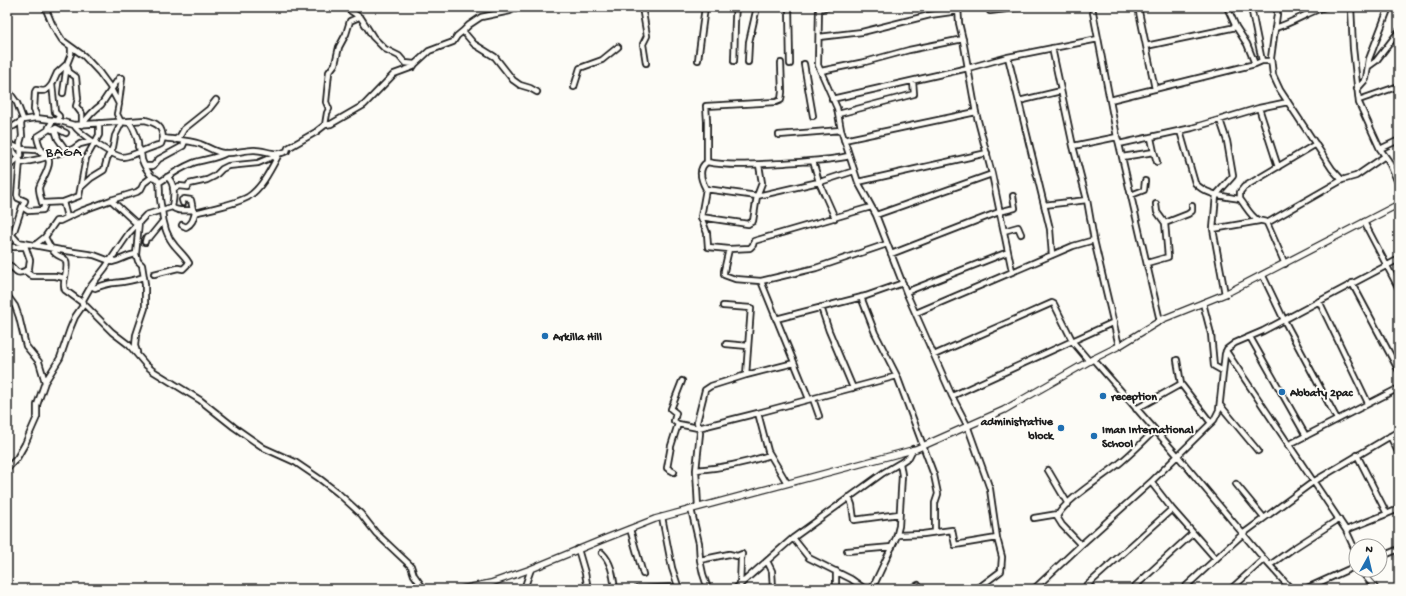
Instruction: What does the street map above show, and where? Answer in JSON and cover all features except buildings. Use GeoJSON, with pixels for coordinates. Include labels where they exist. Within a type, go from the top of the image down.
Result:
{"type":"FeatureCollection","features":[{"type":"Feature","properties":{"kind":"street"},"geometry":{"type":"LineString","coordinates":[[45,7],[62,40],[84,56],[100,72],[119,104]]}},
{"type":"Feature","properties":{"kind":"street"},"geometry":{"type":"LineString","coordinates":[[345,7],[363,21],[373,37],[385,49],[399,56],[405,63],[415,64]]}},
{"type":"Feature","properties":{"kind":"street"},"geometry":{"type":"LineString","coordinates":[[173,189],[179,186],[188,187],[189,184],[208,180],[228,166],[258,163],[287,151],[288,148],[325,125],[331,124],[364,105],[394,74],[413,67],[429,51],[453,42],[469,25],[481,17],[510,11],[518,7]]}},
{"type":"Feature","properties":{"kind":"street"},"geometry":{"type":"LineString","coordinates":[[642,7],[647,36],[643,44],[646,63]]}},
{"type":"Feature","properties":{"kind":"street"},"geometry":{"type":"LineString","coordinates":[[698,60],[705,7]]}},
{"type":"Feature","properties":{"kind":"street"},"geometry":{"type":"LineString","coordinates":[[734,62],[734,26],[736,7]]}},
{"type":"Feature","properties":{"kind":"street"},"geometry":{"type":"LineString","coordinates":[[748,62],[749,42],[757,7]]}},
{"type":"Feature","properties":{"kind":"street"},"geometry":{"type":"LineString","coordinates":[[789,7],[790,64]]}},
{"type":"Feature","properties":{"kind":"street"},"geometry":{"type":"LineString","coordinates":[[828,7],[819,8],[818,64],[838,114],[840,130],[858,182],[876,215],[906,292],[952,396],[967,425],[990,489],[997,538],[1002,557],[1001,571],[984,587],[977,589]]}},
{"type":"Feature","properties":{"kind":"street"},"geometry":{"type":"LineString","coordinates":[[990,7],[990,11],[1023,7]]}},
{"type":"Feature","properties":{"kind":"street"},"geometry":{"type":"LineString","coordinates":[[1092,7],[1117,136],[1160,321]]}},
{"type":"Feature","properties":{"kind":"street"},"geometry":{"type":"LineString","coordinates":[[1138,7],[1155,89]]}},
{"type":"Feature","properties":{"kind":"street"},"geometry":{"type":"LineString","coordinates":[[1227,7],[1236,27],[1247,44],[1255,64]]}},
{"type":"Feature","properties":{"kind":"street"},"geometry":{"type":"LineString","coordinates":[[1251,7],[1262,61]]}},
{"type":"Feature","properties":{"kind":"street"},"geometry":{"type":"LineString","coordinates":[[1278,7],[1271,61],[1272,75],[1280,90],[1332,169],[1342,180]]}},
{"type":"Feature","properties":{"kind":"street"},"geometry":{"type":"LineString","coordinates":[[1275,28],[1288,24],[1325,7]]}},
{"type":"Feature","properties":{"kind":"street"},"geometry":{"type":"LineString","coordinates":[[1351,7],[1352,48],[1359,100],[1380,149],[1399,185]]}},
{"type":"Feature","properties":{"kind":"street"},"geometry":{"type":"LineString","coordinates":[[1357,89],[1366,79],[1369,59],[1389,7]]}},
{"type":"Feature","properties":{"kind":"street"},"geometry":{"type":"LineString","coordinates":[[819,37],[862,32],[958,9],[959,23],[976,112],[992,174],[1012,271]]}},
{"type":"Feature","properties":{"kind":"street"},"geometry":{"type":"LineString","coordinates":[[325,125],[329,109],[326,102],[329,72],[335,64],[339,47],[346,34],[350,21],[359,17]]}},
{"type":"Feature","properties":{"kind":"street"},"geometry":{"type":"LineString","coordinates":[[1146,46],[1236,27]]}},
{"type":"Feature","properties":{"kind":"street"},"geometry":{"type":"LineString","coordinates":[[1369,66],[1376,61],[1399,31]]}},
{"type":"Feature","properties":{"kind":"street"},"geometry":{"type":"LineString","coordinates":[[463,32],[474,44],[495,57],[513,80],[520,85],[537,92]]}},
{"type":"Feature","properties":{"kind":"street"},"geometry":{"type":"LineString","coordinates":[[821,71],[963,39]]}},
{"type":"Feature","properties":{"kind":"street"},"geometry":{"type":"LineString","coordinates":[[832,99],[968,68],[1008,57],[1098,39]]}},
{"type":"Feature","properties":{"kind":"street"},"geometry":{"type":"LineString","coordinates":[[63,93],[71,47]]}},
{"type":"Feature","properties":{"kind":"street"},"geometry":{"type":"LineString","coordinates":[[574,88],[580,68],[602,60],[618,47]]}},
{"type":"Feature","properties":{"kind":"street"},"geometry":{"type":"LineString","coordinates":[[1052,48],[1119,346]]}},
{"type":"Feature","properties":{"kind":"street"},"geometry":{"type":"LineString","coordinates":[[1008,57],[1050,229],[1052,255]]}},
{"type":"Feature","properties":{"kind":"street"},"geometry":{"type":"LineString","coordinates":[[1110,100],[1262,61],[1271,61]]}},
{"type":"Feature","properties":{"kind":"street"},"geometry":{"type":"LineString","coordinates":[[781,63],[781,100],[776,102],[706,106],[707,162],[703,165],[701,171],[701,179],[706,189],[701,217],[707,232],[708,247],[729,249],[750,248],[754,241],[871,207]]}},
{"type":"Feature","properties":{"kind":"street"},"geometry":{"type":"LineString","coordinates":[[36,118],[34,110],[36,90],[48,90],[57,73],[67,64]]}},
{"type":"Feature","properties":{"kind":"street"},"geometry":{"type":"LineString","coordinates":[[67,64],[69,72],[76,77],[78,99],[76,106],[82,114],[82,125]]}},
{"type":"Feature","properties":{"kind":"street"},"geometry":{"type":"LineString","coordinates":[[804,64],[813,116]]}},
{"type":"Feature","properties":{"kind":"street"},"geometry":{"type":"LineString","coordinates":[[82,125],[101,105],[119,78],[122,78],[117,114],[122,122]]}},
{"type":"Feature","properties":{"kind":"street"},"geometry":{"type":"LineString","coordinates":[[838,114],[914,94],[913,81]]}},
{"type":"Feature","properties":{"kind":"street"},"geometry":{"type":"LineString","coordinates":[[52,84],[55,112],[59,119],[55,121],[51,128],[37,138],[49,163],[46,175],[39,187],[42,203],[63,202],[79,196],[82,187],[86,158],[93,141]]}},
{"type":"Feature","properties":{"kind":"street"},"geometry":{"type":"LineString","coordinates":[[1359,100],[1399,86]]}},
{"type":"Feature","properties":{"kind":"street"},"geometry":{"type":"LineString","coordinates":[[7,89],[17,103],[23,120],[21,124],[21,154],[7,168]]}},
{"type":"Feature","properties":{"kind":"street"},"geometry":{"type":"LineString","coordinates":[[1019,101],[1061,91]]}},
{"type":"Feature","properties":{"kind":"street"},"geometry":{"type":"LineString","coordinates":[[7,100],[10,94]]}},
{"type":"Feature","properties":{"kind":"street"},"geometry":{"type":"LineString","coordinates":[[175,140],[180,136],[184,129],[209,109],[216,100]]}},
{"type":"Feature","properties":{"kind":"street"},"geometry":{"type":"LineString","coordinates":[[1120,144],[1180,131],[1258,108],[1288,102]]}},
{"type":"Feature","properties":{"kind":"street"},"geometry":{"type":"LineString","coordinates":[[1258,108],[1278,167]]}},
{"type":"Feature","properties":{"kind":"street"},"geometry":{"type":"LineString","coordinates":[[844,140],[976,112]]}},
{"type":"Feature","properties":{"kind":"street"},"geometry":{"type":"LineString","coordinates":[[7,128],[14,126],[23,120],[36,118],[74,125],[145,120],[157,125],[163,131],[163,138],[161,144],[124,157],[111,152],[93,141],[79,131],[74,125]]}},
{"type":"Feature","properties":{"kind":"street"},"geometry":{"type":"LineString","coordinates":[[1220,120],[1233,176],[1216,195],[1213,229],[1225,294]]}},
{"type":"Feature","properties":{"kind":"street"},"geometry":{"type":"LineString","coordinates":[[122,122],[130,123],[139,143],[138,147],[141,150],[145,166],[156,179],[163,221],[168,236],[174,245],[185,256],[189,264],[185,268],[178,268],[154,274]]}},
{"type":"Feature","properties":{"kind":"street"},"geometry":{"type":"LineString","coordinates":[[82,187],[91,178],[104,170],[115,136],[122,122]]}},
{"type":"Feature","properties":{"kind":"street"},"geometry":{"type":"LineString","coordinates":[[20,163],[97,140],[99,135],[99,123]]}},
{"type":"Feature","properties":{"kind":"street"},"geometry":{"type":"LineString","coordinates":[[51,128],[56,128],[66,133]]}},
{"type":"Feature","properties":{"kind":"street"},"geometry":{"type":"LineString","coordinates":[[51,128],[54,130],[58,139],[66,150]]}},
{"type":"Feature","properties":{"kind":"street"},"geometry":{"type":"LineString","coordinates":[[779,135],[840,130]]}},
{"type":"Feature","properties":{"kind":"street"},"geometry":{"type":"LineString","coordinates":[[1180,131],[1196,183],[1200,188],[1216,195],[1240,199],[1255,218],[1267,223],[1285,264]]}},
{"type":"Feature","properties":{"kind":"street"},"geometry":{"type":"LineString","coordinates":[[1073,146],[1117,136]]}},
{"type":"Feature","properties":{"kind":"street"},"geometry":{"type":"LineString","coordinates":[[163,138],[199,144],[226,153],[254,150],[278,154]]}},
{"type":"Feature","properties":{"kind":"street"},"geometry":{"type":"LineString","coordinates":[[1151,138],[1157,162]]}},
{"type":"Feature","properties":{"kind":"street"},"geometry":{"type":"LineString","coordinates":[[1380,149],[1399,140]]}},
{"type":"Feature","properties":{"kind":"street"},"geometry":{"type":"LineString","coordinates":[[145,166],[153,166],[159,159],[183,146],[185,141]]}},
{"type":"Feature","properties":{"kind":"street"},"geometry":{"type":"LineString","coordinates":[[7,143],[21,149],[36,150],[45,156]]}},
{"type":"Feature","properties":{"kind":"street"},"geometry":{"type":"LineString","coordinates":[[7,143],[20,163],[17,195],[18,198],[25,202],[14,231],[10,234],[7,241]]}},
{"type":"Feature","properties":{"kind":"street"},"geometry":{"type":"LineString","coordinates":[[1240,199],[1242,189],[1316,144]]}},
{"type":"Feature","properties":{"kind":"street"},"geometry":{"type":"LineString","coordinates":[[1122,156],[1154,152]]}},
{"type":"Feature","properties":{"kind":"street"},"geometry":{"type":"LineString","coordinates":[[35,245],[45,237],[56,221],[111,200],[137,192],[141,189],[144,183],[167,177],[192,163],[218,157],[226,153]]}},
{"type":"Feature","properties":{"kind":"street"},"geometry":{"type":"LineString","coordinates":[[858,182],[987,153]]}},
{"type":"Feature","properties":{"kind":"street"},"geometry":{"type":"LineString","coordinates":[[7,469],[17,458],[37,417],[37,406],[45,382],[60,358],[75,317],[84,304],[83,300],[121,243],[138,223],[146,215],[172,207],[173,209],[181,211],[194,212],[247,197],[255,191],[263,181],[278,154]]}},
{"type":"Feature","properties":{"kind":"street"},"geometry":{"type":"LineString","coordinates":[[707,162],[722,165],[760,165],[836,159],[849,156]]}},
{"type":"Feature","properties":{"kind":"street"},"geometry":{"type":"LineString","coordinates":[[1267,223],[1342,180],[1356,176],[1385,156]]}},
{"type":"Feature","properties":{"kind":"street"},"geometry":{"type":"LineString","coordinates":[[813,161],[819,182],[835,218]]}},
{"type":"Feature","properties":{"kind":"street"},"geometry":{"type":"LineString","coordinates":[[701,217],[748,224],[753,221],[757,196],[762,183],[760,165]]}},
{"type":"Feature","properties":{"kind":"street"},"geometry":{"type":"LineString","coordinates":[[706,189],[757,196],[819,182],[854,171]]}},
{"type":"Feature","properties":{"kind":"street"},"geometry":{"type":"LineString","coordinates":[[876,215],[992,174]]}},
{"type":"Feature","properties":{"kind":"street"},"geometry":{"type":"LineString","coordinates":[[167,177],[170,179],[173,189],[174,198],[172,207]]}},
{"type":"Feature","properties":{"kind":"street"},"geometry":{"type":"LineString","coordinates":[[1131,195],[1144,190],[1145,181]]}},
{"type":"Feature","properties":{"kind":"street"},"geometry":{"type":"LineString","coordinates":[[891,254],[1000,212],[1015,208],[1013,196]]}},
{"type":"Feature","properties":{"kind":"street"},"geometry":{"type":"LineString","coordinates":[[111,200],[138,223]]}},
{"type":"Feature","properties":{"kind":"street"},"geometry":{"type":"LineString","coordinates":[[182,224],[186,226],[192,222],[194,212],[191,200],[182,200],[183,203]]}},
{"type":"Feature","properties":{"kind":"street"},"geometry":{"type":"LineString","coordinates":[[1044,205],[1087,200]]}},
{"type":"Feature","properties":{"kind":"street"},"geometry":{"type":"LineString","coordinates":[[63,202],[67,217]]}},
{"type":"Feature","properties":{"kind":"street"},"geometry":{"type":"LineString","coordinates":[[22,207],[28,211],[43,210],[45,204]]}},
{"type":"Feature","properties":{"kind":"street"},"geometry":{"type":"LineString","coordinates":[[1147,263],[1168,257],[1165,223],[1157,212],[1156,204]]}},
{"type":"Feature","properties":{"kind":"street"},"geometry":{"type":"LineString","coordinates":[[462,589],[491,583],[531,569],[578,549],[662,517],[923,445],[1004,410],[1091,360],[1119,346],[1160,321],[1225,294],[1263,276],[1399,204]]}},
{"type":"Feature","properties":{"kind":"street"},"geometry":{"type":"LineString","coordinates":[[1165,223],[1188,214],[1192,211],[1192,206]]}},
{"type":"Feature","properties":{"kind":"street"},"geometry":{"type":"LineString","coordinates":[[1213,229],[1259,220]]}},
{"type":"Feature","properties":{"kind":"street"},"geometry":{"type":"LineString","coordinates":[[145,242],[146,238],[150,237],[163,221]]}},
{"type":"Feature","properties":{"kind":"street"},"geometry":{"type":"LineString","coordinates":[[1364,222],[1399,289]]}},
{"type":"Feature","properties":{"kind":"street"},"geometry":{"type":"LineString","coordinates":[[138,223],[136,254],[138,261],[142,265],[145,284],[145,308],[136,335],[135,346],[139,355]]}},
{"type":"Feature","properties":{"kind":"street"},"geometry":{"type":"LineString","coordinates":[[1004,231],[1018,227],[1020,234]]}},
{"type":"Feature","properties":{"kind":"street"},"geometry":{"type":"LineString","coordinates":[[7,264],[11,265],[16,272],[21,273],[26,271],[30,265],[30,260],[24,245],[18,242],[10,234]]}},
{"type":"Feature","properties":{"kind":"street"},"geometry":{"type":"LineString","coordinates":[[45,237],[55,254],[64,259],[66,262],[65,290],[84,304],[112,332],[129,345],[153,371],[200,400],[264,448],[295,462],[338,493],[361,514],[376,533],[411,566],[414,575],[424,589]]}},
{"type":"Feature","properties":{"kind":"street"},"geometry":{"type":"LineString","coordinates":[[916,313],[1012,271],[1073,246],[1094,240]]}},
{"type":"Feature","properties":{"kind":"street"},"geometry":{"type":"LineString","coordinates":[[729,249],[724,275],[735,279],[761,281],[816,268],[887,244]]}},
{"type":"Feature","properties":{"kind":"street"},"geometry":{"type":"LineString","coordinates":[[7,247],[35,245],[94,255],[111,260],[112,262],[136,254]]}},
{"type":"Feature","properties":{"kind":"street"},"geometry":{"type":"LineString","coordinates":[[906,292],[1008,252]]}},
{"type":"Feature","properties":{"kind":"street"},"geometry":{"type":"LineString","coordinates":[[1034,589],[1151,482],[1211,423],[1219,410],[1226,351],[1235,343],[1284,320],[1319,300],[1399,259]]}},
{"type":"Feature","properties":{"kind":"street"},"geometry":{"type":"LineString","coordinates":[[26,271],[32,276],[55,276],[65,278]]}},
{"type":"Feature","properties":{"kind":"street"},"geometry":{"type":"LineString","coordinates":[[1263,276],[1284,320],[1337,419]]}},
{"type":"Feature","properties":{"kind":"street"},"geometry":{"type":"LineString","coordinates":[[91,286],[95,288],[114,283],[134,281],[144,277]]}},
{"type":"Feature","properties":{"kind":"street"},"geometry":{"type":"LineString","coordinates":[[761,281],[794,363],[819,416]]}},
{"type":"Feature","properties":{"kind":"street"},"geometry":{"type":"LineString","coordinates":[[776,319],[861,297],[903,283]]}},
{"type":"Feature","properties":{"kind":"street"},"geometry":{"type":"LineString","coordinates":[[1352,283],[1399,371]]}},
{"type":"Feature","properties":{"kind":"street"},"geometry":{"type":"LineString","coordinates":[[7,295],[15,306],[25,336],[26,345],[39,362],[45,382]]}},
{"type":"Feature","properties":{"kind":"street"},"geometry":{"type":"LineString","coordinates":[[861,297],[875,333],[898,376],[934,475],[938,494],[935,503],[935,532]]}},
{"type":"Feature","properties":{"kind":"street"},"geometry":{"type":"LineString","coordinates":[[1319,300],[1368,403]]}},
{"type":"Feature","properties":{"kind":"street"},"geometry":{"type":"LineString","coordinates":[[934,355],[1052,303],[1054,304],[1073,342],[1177,455],[1244,533],[1287,588]]}},
{"type":"Feature","properties":{"kind":"street"},"geometry":{"type":"LineString","coordinates":[[1202,303],[1211,334],[1214,366],[1223,371]]}},
{"type":"Feature","properties":{"kind":"street"},"geometry":{"type":"LineString","coordinates":[[723,306],[751,308],[746,375]]}},
{"type":"Feature","properties":{"kind":"street"},"geometry":{"type":"LineString","coordinates":[[821,307],[829,331],[853,388]]}},
{"type":"Feature","properties":{"kind":"street"},"geometry":{"type":"LineString","coordinates":[[952,396],[1114,322]]}},
{"type":"Feature","properties":{"kind":"street"},"geometry":{"type":"LineString","coordinates":[[1250,337],[1306,436]]}},
{"type":"Feature","properties":{"kind":"street"},"geometry":{"type":"LineString","coordinates":[[726,344],[748,346]]}},
{"type":"Feature","properties":{"kind":"street"},"geometry":{"type":"LineString","coordinates":[[1226,351],[1346,530],[1350,538]]}},
{"type":"Feature","properties":{"kind":"street"},"geometry":{"type":"LineString","coordinates":[[1177,360],[1181,384],[1211,423]]}},
{"type":"Feature","properties":{"kind":"street"},"geometry":{"type":"LineString","coordinates":[[708,589],[700,560],[700,543],[694,508],[699,438],[697,422],[705,390],[711,386],[746,375],[794,363]]}},
{"type":"Feature","properties":{"kind":"street"},"geometry":{"type":"LineString","coordinates":[[682,381],[671,409],[676,413],[674,421],[678,424],[698,428],[898,376]]}},
{"type":"Feature","properties":{"kind":"street"},"geometry":{"type":"LineString","coordinates":[[1136,409],[1181,384]]}},
{"type":"Feature","properties":{"kind":"street"},"geometry":{"type":"LineString","coordinates":[[1288,445],[1399,388]]}},
{"type":"Feature","properties":{"kind":"street"},"geometry":{"type":"LineString","coordinates":[[1220,405],[1258,451]]}},
{"type":"Feature","properties":{"kind":"street"},"geometry":{"type":"LineString","coordinates":[[758,413],[770,455],[787,483]]}},
{"type":"Feature","properties":{"kind":"street"},"geometry":{"type":"LineString","coordinates":[[674,472],[667,468],[671,446],[678,424]]}},
{"type":"Feature","properties":{"kind":"street"},"geometry":{"type":"LineString","coordinates":[[1034,518],[1058,514],[1068,504],[1120,463],[1155,430]]}},
{"type":"Feature","properties":{"kind":"street"},"geometry":{"type":"LineString","coordinates":[[1183,589],[1244,533],[1313,482],[1399,431]]}},
{"type":"Feature","properties":{"kind":"street"},"geometry":{"type":"LineString","coordinates":[[1390,436],[1399,454]]}},
{"type":"Feature","properties":{"kind":"street"},"geometry":{"type":"LineString","coordinates":[[735,589],[793,538],[883,473],[909,457],[913,449]]}},
{"type":"Feature","properties":{"kind":"street"},"geometry":{"type":"LineString","coordinates":[[696,470],[721,468],[770,455]]}},
{"type":"Feature","properties":{"kind":"street"},"geometry":{"type":"LineString","coordinates":[[1357,455],[1387,514]]}},
{"type":"Feature","properties":{"kind":"street"},"geometry":{"type":"LineString","coordinates":[[872,589],[897,535],[902,475],[900,463]]}},
{"type":"Feature","properties":{"kind":"street"},"geometry":{"type":"LineString","coordinates":[[1048,470],[1068,504]]}},
{"type":"Feature","properties":{"kind":"street"},"geometry":{"type":"LineString","coordinates":[[1151,482],[1172,509],[1216,559]]}},
{"type":"Feature","properties":{"kind":"street"},"geometry":{"type":"LineString","coordinates":[[1236,484],[1264,518]]}},
{"type":"Feature","properties":{"kind":"street"},"geometry":{"type":"LineString","coordinates":[[849,497],[852,505],[854,520],[899,514]]}},
{"type":"Feature","properties":{"kind":"street"},"geometry":{"type":"LineString","coordinates":[[1083,589],[1172,509]]}},
{"type":"Feature","properties":{"kind":"street"},"geometry":{"type":"LineString","coordinates":[[1346,530],[1399,509]]}},
{"type":"Feature","properties":{"kind":"street"},"geometry":{"type":"LineString","coordinates":[[1058,514],[1062,525],[1081,545]]}},
{"type":"Feature","properties":{"kind":"street"},"geometry":{"type":"LineString","coordinates":[[637,589],[679,588],[672,568],[662,517]]}},
{"type":"Feature","properties":{"kind":"street"},"geometry":{"type":"LineString","coordinates":[[1270,565],[1339,520]]}},
{"type":"Feature","properties":{"kind":"street"},"geometry":{"type":"LineString","coordinates":[[630,529],[643,574]]}},
{"type":"Feature","properties":{"kind":"street"},"geometry":{"type":"LineString","coordinates":[[897,535],[923,534],[952,530],[955,545],[997,538]]}},
{"type":"Feature","properties":{"kind":"street"},"geometry":{"type":"LineString","coordinates":[[1132,589],[1193,533]]}},
{"type":"Feature","properties":{"kind":"street"},"geometry":{"type":"LineString","coordinates":[[793,538],[809,558],[851,579],[866,589]]}},
{"type":"Feature","properties":{"kind":"street"},"geometry":{"type":"LineString","coordinates":[[847,551],[892,547]]}},
{"type":"Feature","properties":{"kind":"street"},"geometry":{"type":"LineString","coordinates":[[578,549],[588,589]]}},
{"type":"Feature","properties":{"kind":"street"},"geometry":{"type":"LineString","coordinates":[[1388,553],[1399,549]]}},
{"type":"Feature","properties":{"kind":"street"},"geometry":{"type":"LineString","coordinates":[[602,553],[607,558],[613,572],[615,589]]}},
{"type":"Feature","properties":{"kind":"street"},"geometry":{"type":"LineString","coordinates":[[700,560],[729,554],[737,556],[742,554],[740,586]]}},
{"type":"Feature","properties":{"kind":"street"},"geometry":{"type":"LineString","coordinates":[[1230,589],[1264,559]]}},
{"type":"Feature","properties":{"kind":"street"},"geometry":{"type":"LineString","coordinates":[[767,561],[772,571],[773,589]]}},
{"type":"Feature","properties":{"kind":"street"},"geometry":{"type":"LineString","coordinates":[[524,589],[531,569]]}},
{"type":"Feature","properties":{"kind":"street"},"geometry":{"type":"LineString","coordinates":[[1305,589],[1348,570]]}},
{"type":"Feature","properties":{"kind":"street"},"geometry":{"type":"LineString","coordinates":[[836,571],[836,589]]}},
{"type":"Feature","properties":{"kind":"street"},"geometry":{"type":"LineString","coordinates":[[1367,578],[1376,589]]}},
{"type":"Feature","properties":{"kind":"street"},"geometry":{"type":"LineString","coordinates":[[911,589],[918,585]]}},
{"type":"Feature","properties":{"kind":"place","name":"Arkilla Hill"},"geometry":{"type":"Point","coordinates":[545,336]}},
{"type":"Feature","properties":{"kind":"place","name":"Abbaty 2pac"},"geometry":{"type":"Point","coordinates":[1282,392]}},
{"type":"Feature","properties":{"kind":"place","name":"reception"},"geometry":{"type":"Point","coordinates":[1103,396]}},
{"type":"Feature","properties":{"kind":"place","name":"administrative block"},"geometry":{"type":"Point","coordinates":[1061,428]}},
{"type":"Feature","properties":{"kind":"place","name":"Iman International School"},"geometry":{"type":"Point","coordinates":[1094,436]}},
{"type":"Feature","properties":{"kind":"district","name":"BAGA"},"geometry":{"type":"Point","coordinates":[64,151]}}]}
